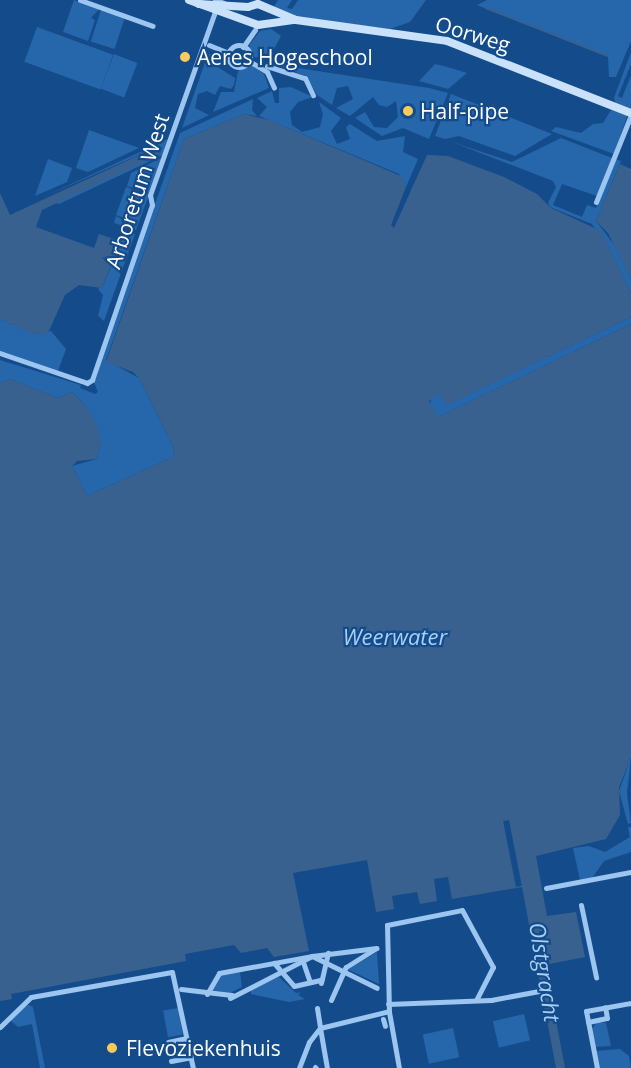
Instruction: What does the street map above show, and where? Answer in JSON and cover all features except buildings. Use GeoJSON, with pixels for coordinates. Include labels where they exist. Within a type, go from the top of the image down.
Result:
{"type":"FeatureCollection","features":[{"type":"Feature","properties":{"kind":"street"},"geometry":{"type":"LineString","coordinates":[[80,0],[153,26]]}},
{"type":"Feature","properties":{"kind":"street"},"geometry":{"type":"LineString","coordinates":[[189,0],[214,3]]}},
{"type":"Feature","properties":{"kind":"street","name":"Oorweg"},"geometry":{"type":"LineString","coordinates":[[214,3],[248,7],[258,4],[296,20],[453,42],[631,114]]}},
{"type":"Feature","properties":{"kind":"street","name":"Oorweg"},"geometry":{"type":"LineString","coordinates":[[214,3],[267,26],[296,20]]}},
{"type":"Feature","properties":{"kind":"street","name":"Arboretum West"},"geometry":{"type":"LineString","coordinates":[[0,353],[89,383],[214,3]]}},
{"type":"Feature","properties":{"kind":"street"},"geometry":{"type":"LineString","coordinates":[[267,26],[276,12]]}},
{"type":"Feature","properties":{"kind":"street"},"geometry":{"type":"LineString","coordinates":[[243,47],[255,30]]}},
{"type":"Feature","properties":{"kind":"street"},"geometry":{"type":"LineString","coordinates":[[209,45],[229,53]]}},
{"type":"Feature","properties":{"kind":"street"},"geometry":{"type":"LineString","coordinates":[[229,53],[235,47],[243,47],[249,53],[249,61]]}},
{"type":"Feature","properties":{"kind":"street"},"geometry":{"type":"LineString","coordinates":[[229,53],[230,63],[237,67],[249,61],[305,78],[313,95]]}},
{"type":"Feature","properties":{"kind":"street"},"geometry":{"type":"LineString","coordinates":[[267,66],[274,88]]}},
{"type":"Feature","properties":{"kind":"street"},"geometry":{"type":"LineString","coordinates":[[596,202],[631,114]]}},
{"type":"Feature","properties":{"kind":"street"},"geometry":{"type":"LineString","coordinates":[[546,888],[631,872]]}},
{"type":"Feature","properties":{"kind":"street"},"geometry":{"type":"LineString","coordinates":[[580,905],[596,977]]}},
{"type":"Feature","properties":{"kind":"street"},"geometry":{"type":"LineString","coordinates":[[399,1068],[388,1004],[387,925],[458,909],[466,914],[493,967],[476,1000]]}},
{"type":"Feature","properties":{"kind":"street"},"geometry":{"type":"LineString","coordinates":[[364,948],[372,940]]}},
{"type":"Feature","properties":{"kind":"street"},"geometry":{"type":"LineString","coordinates":[[207,993],[219,973],[328,952],[376,948],[344,972],[332,1000]]}},
{"type":"Feature","properties":{"kind":"street"},"geometry":{"type":"LineString","coordinates":[[274,963],[294,986],[302,986],[310,982],[321,982],[328,952]]}},
{"type":"Feature","properties":{"kind":"street"},"geometry":{"type":"LineString","coordinates":[[181,989],[231,997],[312,956]]}},
{"type":"Feature","properties":{"kind":"street"},"geometry":{"type":"LineString","coordinates":[[312,956],[377,988]]}},
{"type":"Feature","properties":{"kind":"street"},"geometry":{"type":"LineString","coordinates":[[303,962],[310,982]]}},
{"type":"Feature","properties":{"kind":"street"},"geometry":{"type":"LineString","coordinates":[[0,1027],[31,997],[164,972],[176,976],[193,1068]]}},
{"type":"Feature","properties":{"kind":"street"},"geometry":{"type":"LineString","coordinates":[[388,1004],[476,1000],[539,991]]}},
{"type":"Feature","properties":{"kind":"street"},"geometry":{"type":"LineString","coordinates":[[597,1068],[586,1011],[631,1003]]}},
{"type":"Feature","properties":{"kind":"street"},"geometry":{"type":"LineString","coordinates":[[588,1022],[607,1018],[605,1007]]}},
{"type":"Feature","properties":{"kind":"street"},"geometry":{"type":"LineString","coordinates":[[317,1008],[327,1068]]}},
{"type":"Feature","properties":{"kind":"street"},"geometry":{"type":"LineString","coordinates":[[299,1068],[309,1042],[320,1028],[389,1011]]}},
{"type":"Feature","properties":{"kind":"street"},"geometry":{"type":"LineString","coordinates":[[383,1019],[385,1026]]}},
{"type":"Feature","properties":{"kind":"street"},"geometry":{"type":"LineString","coordinates":[[168,1042],[187,1038]]}},
{"type":"Feature","properties":{"kind":"street"},"geometry":{"type":"LineString","coordinates":[[171,1061],[191,1057]]}},
{"type":"Feature","properties":{"kind":"shaded area"},"geometry":{"type":"Polygon","coordinates":[[[74,0],[99,9],[91,18],[95,20],[88,41],[63,32],[74,0]]]}},
{"type":"Feature","properties":{"kind":"shaded area"},"geometry":{"type":"Polygon","coordinates":[[[278,0],[292,0],[287,8],[292,9],[298,0],[426,0],[410,22],[390,29],[290,16],[273,8],[278,0]]]}},
{"type":"Feature","properties":{"kind":"shaded area"},"geometry":{"type":"Polygon","coordinates":[[[487,0],[631,0],[631,41],[616,77],[609,77],[608,57],[477,5],[487,0]]]}},
{"type":"Feature","properties":{"kind":"shaded area"},"geometry":{"type":"Polygon","coordinates":[[[101,10],[125,18],[115,49],[91,41],[101,10]]]}},
{"type":"Feature","properties":{"kind":"shaded area"},"geometry":{"type":"Polygon","coordinates":[[[37,27],[113,55],[100,89],[24,62],[37,27]]]}},
{"type":"Feature","properties":{"kind":"shaded area"},"geometry":{"type":"Polygon","coordinates":[[[271,29],[281,36],[269,58],[254,57],[249,45],[260,31],[271,29]]]}},
{"type":"Feature","properties":{"kind":"shaded area"},"geometry":{"type":"Polygon","coordinates":[[[631,52],[631,64],[618,96],[622,98],[631,75],[631,110],[616,104],[614,98],[631,52]]]}},
{"type":"Feature","properties":{"kind":"shaded area"},"geometry":{"type":"Polygon","coordinates":[[[114,54],[137,63],[124,98],[101,89],[114,54]]]}},
{"type":"Feature","properties":{"kind":"shaded area"},"geometry":{"type":"Polygon","coordinates":[[[208,54],[216,54],[219,68],[235,78],[234,85],[231,89],[220,86],[215,95],[207,91],[198,94],[195,108],[209,115],[182,128],[208,54]]]}},
{"type":"Feature","properties":{"kind":"shaded area"},"geometry":{"type":"Polygon","coordinates":[[[435,64],[467,73],[448,89],[419,81],[435,64]]]}},
{"type":"Feature","properties":{"kind":"shaded area"},"geometry":{"type":"Polygon","coordinates":[[[252,65],[264,74],[269,88],[213,112],[221,92],[234,92],[238,71],[252,65]]]}},
{"type":"Feature","properties":{"kind":"shaded area"},"geometry":{"type":"Polygon","coordinates":[[[278,65],[429,88],[448,93],[429,139],[403,128],[382,136],[355,118],[365,112],[374,127],[387,128],[398,117],[396,101],[387,107],[379,105],[373,97],[350,116],[336,108],[353,99],[348,86],[337,88],[332,105],[317,95],[307,77],[278,65]]]}},
{"type":"Feature","properties":{"kind":"shaded area"},"geometry":{"type":"Polygon","coordinates":[[[291,87],[313,97],[298,102],[290,112],[292,125],[302,132],[320,127],[323,114],[319,102],[341,118],[331,131],[337,144],[350,139],[346,127],[350,124],[377,141],[405,136],[403,152],[418,159],[406,187],[399,174],[259,116],[267,107],[257,98],[272,91],[275,103],[279,103],[279,88],[291,87]]]}},
{"type":"Feature","properties":{"kind":"shaded area"},"geometry":{"type":"Polygon","coordinates":[[[451,94],[552,134],[515,156],[459,136],[445,139],[435,136],[451,94]]]}},
{"type":"Feature","properties":{"kind":"shaded area"},"geometry":{"type":"Polygon","coordinates":[[[253,99],[252,110],[257,116],[244,114],[184,139],[106,360],[139,378],[174,449],[173,457],[87,496],[72,466],[97,459],[101,442],[84,404],[72,392],[58,398],[10,379],[0,383],[0,360],[81,385],[80,388],[95,394],[98,392],[93,380],[180,133],[253,99]]]}},
{"type":"Feature","properties":{"kind":"shaded area"},"geometry":{"type":"Polygon","coordinates":[[[611,110],[628,114],[614,154],[551,131],[556,127],[581,133],[593,124],[603,123],[611,110]]]}},
{"type":"Feature","properties":{"kind":"shaded area"},"geometry":{"type":"Polygon","coordinates":[[[89,130],[139,148],[88,172],[76,168],[89,130]]]}},
{"type":"Feature","properties":{"kind":"shaded area"},"geometry":{"type":"Polygon","coordinates":[[[561,138],[612,158],[597,196],[562,184],[553,205],[582,217],[587,205],[596,208],[615,159],[621,161],[596,221],[615,246],[631,280],[631,293],[612,254],[592,224],[550,207],[548,203],[556,187],[553,181],[452,142],[512,162],[561,138]]]}},
{"type":"Feature","properties":{"kind":"shaded area"},"geometry":{"type":"Polygon","coordinates":[[[168,139],[163,155],[59,204],[54,202],[160,154],[157,147],[41,198],[168,139]]]}},
{"type":"Feature","properties":{"kind":"shaded area"},"geometry":{"type":"Polygon","coordinates":[[[161,158],[149,193],[127,186],[131,173],[161,158]]]}},
{"type":"Feature","properties":{"kind":"shaded area"},"geometry":{"type":"Polygon","coordinates":[[[48,159],[72,168],[67,182],[35,196],[48,159]]]}},
{"type":"Feature","properties":{"kind":"shaded area"},"geometry":{"type":"Polygon","coordinates":[[[126,187],[149,195],[136,230],[114,223],[116,216],[129,223],[130,220],[116,215],[126,187]]]}},
{"type":"Feature","properties":{"kind":"shaded area"},"geometry":{"type":"Polygon","coordinates":[[[125,231],[135,234],[104,321],[98,316],[103,295],[98,289],[103,286],[125,231]]]}},
{"type":"Feature","properties":{"kind":"shaded area"},"geometry":{"type":"Polygon","coordinates":[[[631,317],[631,324],[438,417],[430,405],[431,398],[439,394],[448,404],[631,317]]]}},
{"type":"Feature","properties":{"kind":"shaded area"},"geometry":{"type":"Polygon","coordinates":[[[0,319],[34,334],[51,331],[66,349],[58,371],[0,351],[0,319]]]}},
{"type":"Feature","properties":{"kind":"shaded area"},"geometry":{"type":"Polygon","coordinates":[[[631,757],[627,794],[631,823],[628,824],[619,791],[631,757]]]}},
{"type":"Feature","properties":{"kind":"shaded area"},"geometry":{"type":"Polygon","coordinates":[[[628,827],[631,827],[631,852],[604,861],[592,878],[580,880],[573,848],[589,846],[605,852],[630,837],[628,827]]]}},
{"type":"Feature","properties":{"kind":"shaded area"},"geometry":{"type":"Polygon","coordinates":[[[377,952],[379,984],[349,970],[349,969],[377,952]]]}},
{"type":"Feature","properties":{"kind":"shaded area"},"geometry":{"type":"Polygon","coordinates":[[[240,972],[242,987],[230,993],[211,990],[220,975],[240,972]]]}},
{"type":"Feature","properties":{"kind":"shaded area"},"geometry":{"type":"Polygon","coordinates":[[[279,977],[296,993],[301,992],[298,995],[305,999],[289,1002],[251,994],[251,989],[279,977]]]}},
{"type":"Feature","properties":{"kind":"shaded area"},"geometry":{"type":"Polygon","coordinates":[[[29,1005],[33,1007],[45,1068],[40,1068],[32,1024],[18,1027],[10,1020],[21,1007],[29,1005]]]}},
{"type":"Feature","properties":{"kind":"shaded area"},"geometry":{"type":"Polygon","coordinates":[[[178,1008],[183,1035],[168,1037],[163,1011],[178,1008]]]}},
{"type":"Feature","properties":{"kind":"shaded area"},"geometry":{"type":"Polygon","coordinates":[[[524,1014],[530,1040],[499,1048],[493,1021],[524,1014]]]}},
{"type":"Feature","properties":{"kind":"shaded area"},"geometry":{"type":"Polygon","coordinates":[[[597,1022],[606,1023],[611,1046],[595,1047],[592,1029],[597,1022]]]}},
{"type":"Feature","properties":{"kind":"shaded area"},"geometry":{"type":"Polygon","coordinates":[[[453,1028],[459,1057],[429,1064],[423,1034],[453,1028]]]}},
{"type":"Feature","properties":{"kind":"shaded area"},"geometry":{"type":"Polygon","coordinates":[[[620,1049],[629,1056],[631,1068],[599,1068],[595,1051],[620,1049]]]}},
{"type":"Feature","properties":{"kind":"water","name":"Weerwater"},"geometry":{"type":"Polygon","coordinates":[[[244,114],[269,120],[401,176],[406,187],[391,225],[394,228],[427,155],[448,156],[504,177],[537,194],[551,208],[601,231],[631,293],[631,317],[447,405],[439,394],[429,401],[438,417],[631,324],[631,757],[619,787],[620,815],[606,839],[536,856],[547,916],[576,912],[585,957],[549,964],[543,931],[539,931],[565,1068],[556,1068],[522,887],[452,899],[448,877],[434,879],[437,901],[420,904],[417,892],[392,896],[394,909],[376,912],[367,860],[293,873],[309,951],[274,957],[267,948],[241,953],[234,945],[185,954],[186,961],[11,994],[12,999],[0,1001],[0,383],[10,379],[58,398],[72,392],[84,404],[96,423],[101,442],[97,459],[77,461],[72,466],[87,496],[173,457],[174,449],[139,378],[133,372],[106,362],[184,139],[244,114]]]}},
{"type":"Feature","properties":{"kind":"water"},"geometry":{"type":"Polygon","coordinates":[[[157,147],[160,154],[42,210],[36,227],[94,248],[99,234],[120,241],[102,288],[79,285],[65,295],[48,333],[33,334],[0,319],[0,193],[10,215],[157,147]]]}},
{"type":"Feature","properties":{"kind":"water"},"geometry":{"type":"Polygon","coordinates":[[[620,164],[631,169],[631,280],[608,233],[596,221],[620,164]]]}},
{"type":"Feature","properties":{"kind":"pier"},"geometry":{"type":"Polygon","coordinates":[[[509,820],[522,886],[516,887],[503,821],[509,820]]]}},
{"type":"Feature","properties":{"kind":"waterway"},"geometry":{"type":"LineString","coordinates":[[486,8],[606,55]]}},
{"type":"Feature","properties":{"kind":"place","name":"Aeres Hogeschool"},"geometry":{"type":"Point","coordinates":[185,57]}},
{"type":"Feature","properties":{"kind":"place","name":"Half-pipe"},"geometry":{"type":"Point","coordinates":[408,111]}},
{"type":"Feature","properties":{"kind":"place","name":"Flevoziekenhuis"},"geometry":{"type":"Point","coordinates":[112,1048]}},
{"type":"Feature","properties":{"kind":"water label","name":"Olstgracht"},"geometry":{"type":"Point","coordinates":[545,972]}}]}
